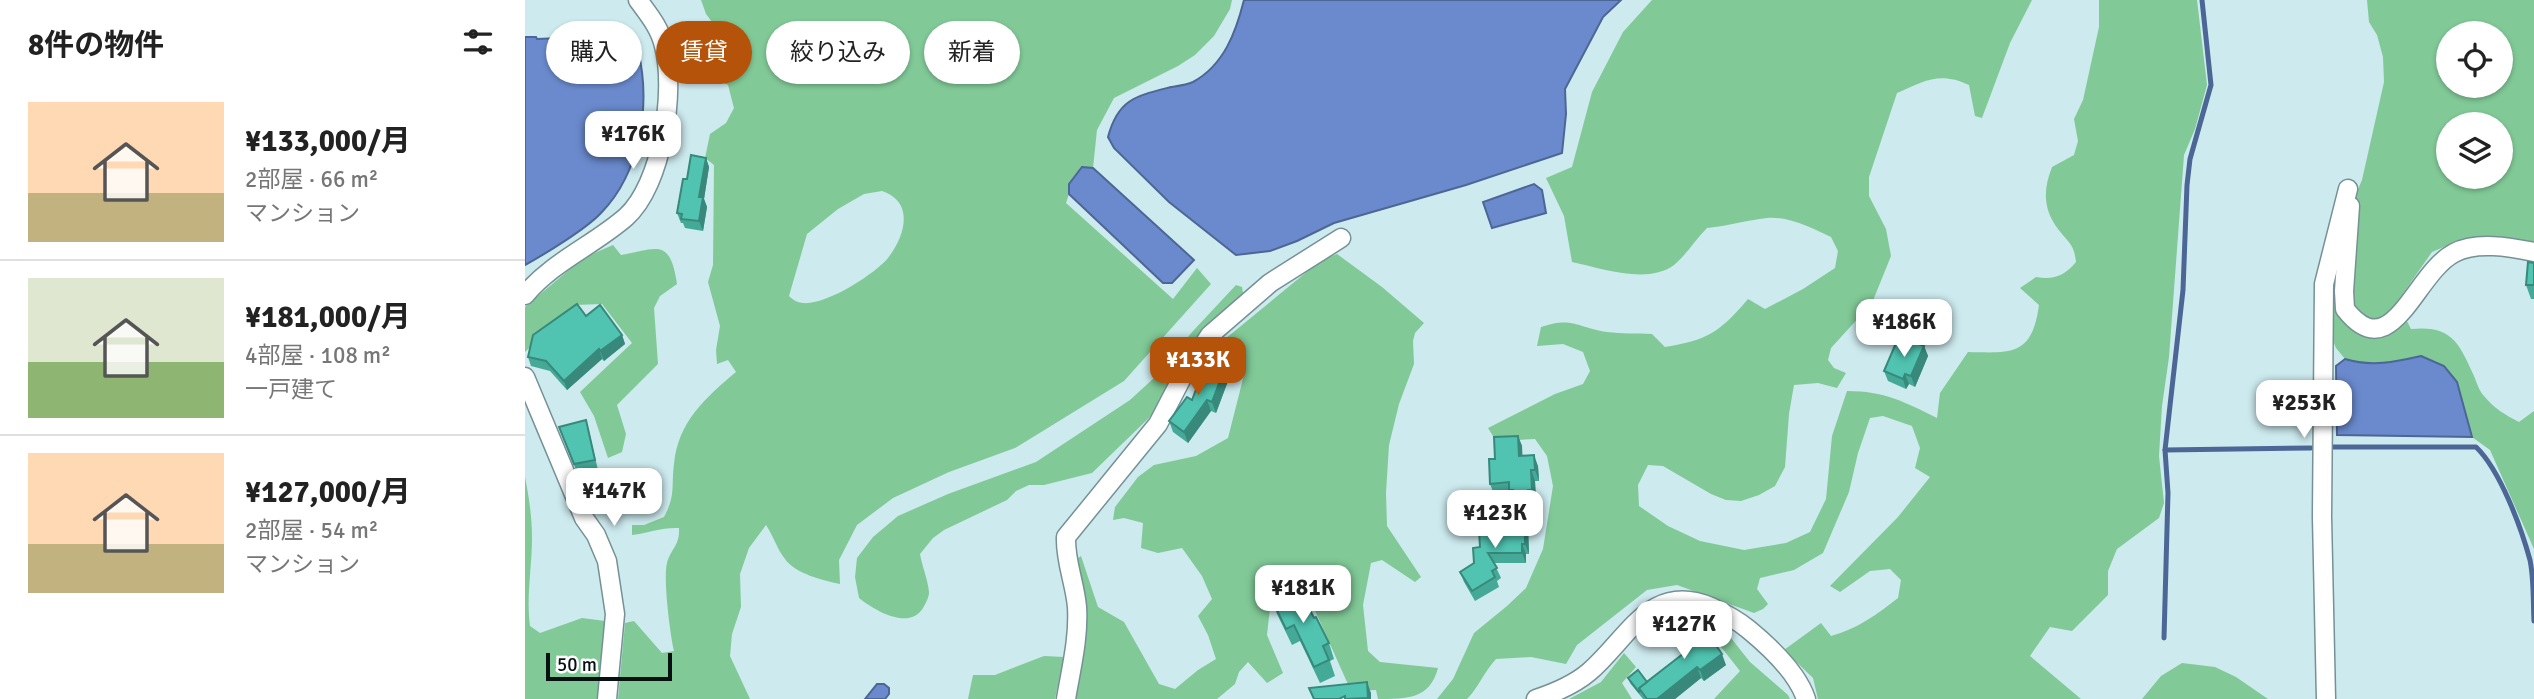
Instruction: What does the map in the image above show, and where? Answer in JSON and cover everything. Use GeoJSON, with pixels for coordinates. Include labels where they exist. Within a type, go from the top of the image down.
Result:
{"type":"FeatureCollection","features":[{"type":"Feature","properties":{"kind":"street"},"geometry":{"type":"LineString","coordinates":[[525,295],[549,271],[628,216],[642,199],[652,174],[665,125],[668,66],[657,25],[638,0]]}},
{"type":"Feature","properties":{"kind":"street"},"geometry":{"type":"LineString","coordinates":[[2326,699],[2322,517],[2324,284],[2348,189],[2351,212],[2344,291],[2345,309],[2363,327],[2375,330],[2389,325],[2400,315],[2425,278],[2456,251],[2484,246],[2534,252]]}},
{"type":"Feature","properties":{"kind":"street"},"geometry":{"type":"LineString","coordinates":[[1066,699],[1075,647],[1077,606],[1066,537],[1158,424],[1185,372],[1210,335],[1270,283],[1341,238]]}},
{"type":"Feature","properties":{"kind":"street"},"geometry":{"type":"LineString","coordinates":[[525,377],[584,518],[596,535],[607,561],[615,614],[607,699]]}},
{"type":"Feature","properties":{"kind":"street"},"geometry":{"type":"LineString","coordinates":[[1536,699],[1588,673],[1643,615],[1662,603],[1683,599],[1698,601],[1741,624],[1758,637],[1793,675],[1806,699]]}},
{"type":"Feature","properties":{"kind":"green space"},"geometry":{"type":"Polygon","coordinates":[[[701,0],[1232,0],[1230,9],[1214,36],[1195,55],[1114,98],[1097,130],[1093,168],[1082,167],[1069,184],[1066,203],[1173,299],[1197,268],[1211,284],[1124,381],[1015,448],[949,472],[893,498],[857,525],[839,560],[840,584],[810,576],[796,569],[782,555],[766,525],[749,548],[740,574],[741,607],[732,634],[730,656],[750,699],[618,699],[625,623],[634,621],[662,653],[674,651],[667,606],[666,570],[677,543],[679,528],[632,535],[632,525],[644,525],[664,517],[672,497],[677,449],[687,423],[704,401],[736,372],[728,360],[717,364],[720,326],[708,282],[713,265],[714,165],[705,158],[710,134],[726,123],[734,108],[726,84],[752,84],[752,21],[711,21],[701,0]],[[882,191],[864,194],[838,209],[807,234],[789,296],[798,302],[820,301],[860,281],[881,265],[894,249],[902,230],[903,211],[899,203],[882,191]]]}},
{"type":"Feature","properties":{"kind":"green space"},"geometry":{"type":"Polygon","coordinates":[[[1652,0],[2032,0],[2010,43],[1982,118],[1975,116],[1969,85],[1959,81],[1932,79],[1897,93],[1869,177],[1869,196],[1886,229],[1891,256],[1872,303],[1831,348],[1828,360],[1834,368],[1846,373],[1837,388],[1818,383],[1794,385],[1785,467],[1775,486],[1741,501],[1726,500],[1663,466],[1648,465],[1638,485],[1639,506],[1668,526],[1700,541],[1744,550],[1786,543],[1810,532],[1826,499],[1832,436],[1847,391],[1883,395],[1937,418],[1940,393],[1968,352],[2008,351],[2025,343],[2036,322],[2039,305],[2020,288],[2036,277],[2058,276],[2076,262],[2072,247],[2049,214],[2046,191],[2052,167],[2074,155],[2078,141],[2074,119],[2083,100],[2099,27],[2099,0],[2197,0],[2207,85],[2195,129],[2184,155],[2159,456],[2164,503],[2159,518],[2117,549],[2108,571],[2108,595],[2072,631],[2050,627],[2030,656],[2081,699],[1818,699],[1813,678],[1784,650],[1821,623],[1831,636],[1866,621],[1898,598],[1901,580],[1890,569],[1870,571],[1840,592],[1830,586],[1898,517],[1930,477],[1915,468],[1920,448],[1912,426],[1883,416],[1870,418],[1849,492],[1823,553],[1794,570],[1760,578],[1757,589],[1768,604],[1763,609],[1754,613],[1677,585],[1647,590],[1577,645],[1566,664],[1531,657],[1496,659],[1467,699],[1437,699],[1453,679],[1474,633],[1526,588],[1543,549],[1553,486],[1547,456],[1535,439],[1496,441],[1488,428],[1555,394],[1583,384],[1590,371],[1583,352],[1563,344],[1537,346],[1541,327],[1568,323],[1607,332],[1652,334],[1665,347],[1680,344],[1712,333],[1748,299],[1765,309],[1835,268],[1838,251],[1831,237],[1800,223],[1775,218],[1707,228],[1674,265],[1651,274],[1610,271],[1572,262],[1564,216],[1546,178],[1572,167],[1592,92],[1623,32],[1652,0]]]}},
{"type":"Feature","properties":{"kind":"green space"},"geometry":{"type":"Polygon","coordinates":[[[2367,0],[2534,0],[2534,243],[2465,238],[2432,252],[2397,302],[2411,329],[2436,330],[2452,339],[2464,354],[2481,392],[2496,408],[2519,422],[2534,411],[2534,549],[2490,450],[2472,437],[2457,382],[2421,356],[2397,362],[2363,364],[2345,359],[2336,348],[2328,329],[2329,287],[2340,232],[2362,180],[2384,82],[2383,57],[2377,35],[2369,22],[2367,0]]]}},
{"type":"Feature","properties":{"kind":"green space"},"geometry":{"type":"Polygon","coordinates":[[[613,245],[621,255],[653,249],[666,253],[674,269],[677,284],[660,296],[654,308],[658,364],[617,405],[626,434],[622,452],[608,458],[594,416],[580,392],[632,343],[602,304],[575,305],[525,352],[525,307],[583,258],[613,245]]]}},
{"type":"Feature","properties":{"kind":"green space"},"geometry":{"type":"Polygon","coordinates":[[[1337,254],[1382,287],[1424,323],[1415,333],[1414,364],[1399,404],[1389,445],[1386,493],[1387,526],[1421,577],[1415,582],[1382,560],[1371,563],[1363,605],[1368,651],[1380,662],[1438,668],[1434,678],[1423,691],[1398,699],[1378,699],[1376,690],[1351,691],[1308,595],[1270,608],[1267,635],[1283,673],[1267,683],[1248,662],[1239,672],[1235,684],[1217,699],[1074,699],[1074,561],[1081,556],[1098,607],[1124,622],[1159,684],[1175,689],[1216,659],[1198,616],[1212,599],[1202,576],[1182,548],[1158,553],[1141,548],[1143,523],[1124,518],[1113,520],[1115,507],[1138,477],[1154,465],[1196,456],[1228,438],[1244,375],[1206,363],[1225,339],[1320,261],[1337,254]]]}},
{"type":"Feature","properties":{"kind":"green space"},"geometry":{"type":"Polygon","coordinates":[[[1236,285],[1242,287],[1243,293],[1209,325],[1187,354],[1154,413],[1092,473],[1044,485],[1029,485],[1016,491],[1007,500],[933,538],[920,554],[929,592],[917,615],[909,618],[891,616],[859,598],[855,577],[857,558],[873,537],[898,516],[948,494],[1036,462],[1130,400],[1154,378],[1236,285]]]}},
{"type":"Feature","properties":{"kind":"green space"},"geometry":{"type":"Polygon","coordinates":[[[525,477],[532,530],[530,626],[540,633],[582,618],[605,621],[598,699],[525,699],[525,477]]]}},
{"type":"Feature","properties":{"kind":"green space"},"geometry":{"type":"Polygon","coordinates":[[[1718,630],[1727,633],[1750,662],[1790,699],[1714,699],[1740,671],[1714,638],[1718,630]]]}},
{"type":"Feature","properties":{"kind":"green space"},"geometry":{"type":"Polygon","coordinates":[[[1624,653],[1636,667],[1622,683],[1632,699],[1569,699],[1601,682],[1624,653]]]}},
{"type":"Feature","properties":{"kind":"green space"},"geometry":{"type":"Polygon","coordinates":[[[1044,656],[1064,657],[1055,699],[968,699],[973,675],[995,675],[1044,656]]]}},
{"type":"Feature","properties":{"kind":"green space"},"geometry":{"type":"Polygon","coordinates":[[[2182,663],[2215,667],[2236,677],[2268,699],[2142,699],[2161,676],[2182,663]]]}},
{"type":"Feature","properties":{"kind":"water"},"geometry":{"type":"Polygon","coordinates":[[[1244,0],[1621,0],[1603,17],[1565,89],[1566,114],[1562,153],[1466,185],[1334,223],[1270,251],[1236,255],[1169,202],[1114,148],[1108,137],[1117,114],[1130,101],[1148,93],[1191,83],[1213,67],[1233,36],[1244,0]]]}},
{"type":"Feature","properties":{"kind":"water"},"geometry":{"type":"Polygon","coordinates":[[[525,37],[546,39],[546,84],[642,84],[642,71],[643,114],[634,158],[615,196],[594,219],[565,241],[525,265],[525,37]]]}},
{"type":"Feature","properties":{"kind":"water"},"geometry":{"type":"Polygon","coordinates":[[[1082,167],[1093,168],[1194,260],[1172,283],[1163,283],[1069,194],[1069,184],[1082,167]]]}},
{"type":"Feature","properties":{"kind":"water"},"geometry":{"type":"Polygon","coordinates":[[[1534,184],[1542,190],[1546,213],[1492,228],[1483,202],[1534,184]]]}},
{"type":"Feature","properties":{"kind":"water"},"geometry":{"type":"Polygon","coordinates":[[[2421,356],[2444,366],[2457,382],[2472,437],[2337,435],[2336,366],[2345,359],[2374,363],[2421,356]]]}},
{"type":"Feature","properties":{"kind":"water"},"geometry":{"type":"Polygon","coordinates":[[[877,684],[884,684],[889,688],[885,699],[865,699],[877,684]]]}},
{"type":"Feature","properties":{"kind":"building"},"geometry":{"type":"Polygon","coordinates":[[[691,155],[706,158],[699,197],[703,197],[699,221],[681,219],[682,214],[677,213],[683,179],[687,179],[691,155]]]}},
{"type":"Feature","properties":{"kind":"building"},"geometry":{"type":"Polygon","coordinates":[[[2528,262],[2534,263],[2534,285],[2526,285],[2528,262]]]}},
{"type":"Feature","properties":{"kind":"building"},"geometry":{"type":"Polygon","coordinates":[[[577,304],[586,316],[600,305],[622,335],[600,351],[599,349],[564,381],[546,361],[528,357],[533,335],[577,304]]]}},
{"type":"Feature","properties":{"kind":"building"},"geometry":{"type":"Polygon","coordinates":[[[1907,339],[1924,346],[1911,376],[1905,374],[1903,379],[1884,371],[1896,343],[1904,346],[1907,339]]]}},
{"type":"Feature","properties":{"kind":"building"},"geometry":{"type":"Polygon","coordinates":[[[1206,363],[1224,370],[1212,402],[1207,400],[1184,432],[1169,421],[1187,397],[1192,400],[1206,363]]]}},
{"type":"Feature","properties":{"kind":"building"},"geometry":{"type":"Polygon","coordinates":[[[586,420],[595,460],[574,464],[559,427],[586,420]]]}},
{"type":"Feature","properties":{"kind":"building"},"geometry":{"type":"Polygon","coordinates":[[[1518,436],[1519,456],[1534,455],[1535,470],[1531,470],[1532,490],[1528,490],[1529,511],[1514,512],[1513,490],[1509,490],[1509,482],[1490,484],[1489,459],[1495,459],[1494,437],[1518,436]]]}},
{"type":"Feature","properties":{"kind":"building"},"geometry":{"type":"Polygon","coordinates":[[[1525,516],[1525,544],[1522,544],[1522,553],[1488,553],[1497,568],[1492,571],[1495,577],[1472,591],[1460,572],[1474,563],[1473,548],[1480,547],[1479,531],[1505,529],[1504,517],[1525,516]]]}},
{"type":"Feature","properties":{"kind":"building"},"geometry":{"type":"Polygon","coordinates":[[[1292,588],[1297,599],[1303,596],[1329,643],[1323,646],[1329,660],[1314,667],[1294,625],[1286,629],[1271,598],[1292,588]]]}},
{"type":"Feature","properties":{"kind":"building"},"geometry":{"type":"Polygon","coordinates":[[[1696,617],[1722,654],[1700,670],[1697,667],[1657,699],[1647,699],[1639,688],[1688,650],[1685,647],[1689,644],[1679,630],[1696,617]]]}},
{"type":"Feature","properties":{"kind":"building"},"geometry":{"type":"Polygon","coordinates":[[[1638,670],[1647,682],[1639,688],[1639,692],[1628,678],[1638,670]]]}},
{"type":"Feature","properties":{"kind":"building"},"geometry":{"type":"Polygon","coordinates":[[[1367,682],[1368,698],[1345,699],[1345,696],[1339,699],[1314,699],[1309,688],[1367,682]]]}},
{"type":"Feature","properties":{"kind":"waterway"},"geometry":{"type":"LineString","coordinates":[[2164,638],[2168,493],[2165,450],[2183,290],[2187,185],[2190,159],[2211,85],[2202,0]]}},
{"type":"Feature","properties":{"kind":"waterway"},"geometry":{"type":"LineString","coordinates":[[2332,447],[2476,447],[2501,484],[2521,532],[2530,560],[2534,621]]}},
{"type":"Feature","properties":{"kind":"waterway"},"geometry":{"type":"LineString","coordinates":[[2165,450],[2311,448]]}}]}
